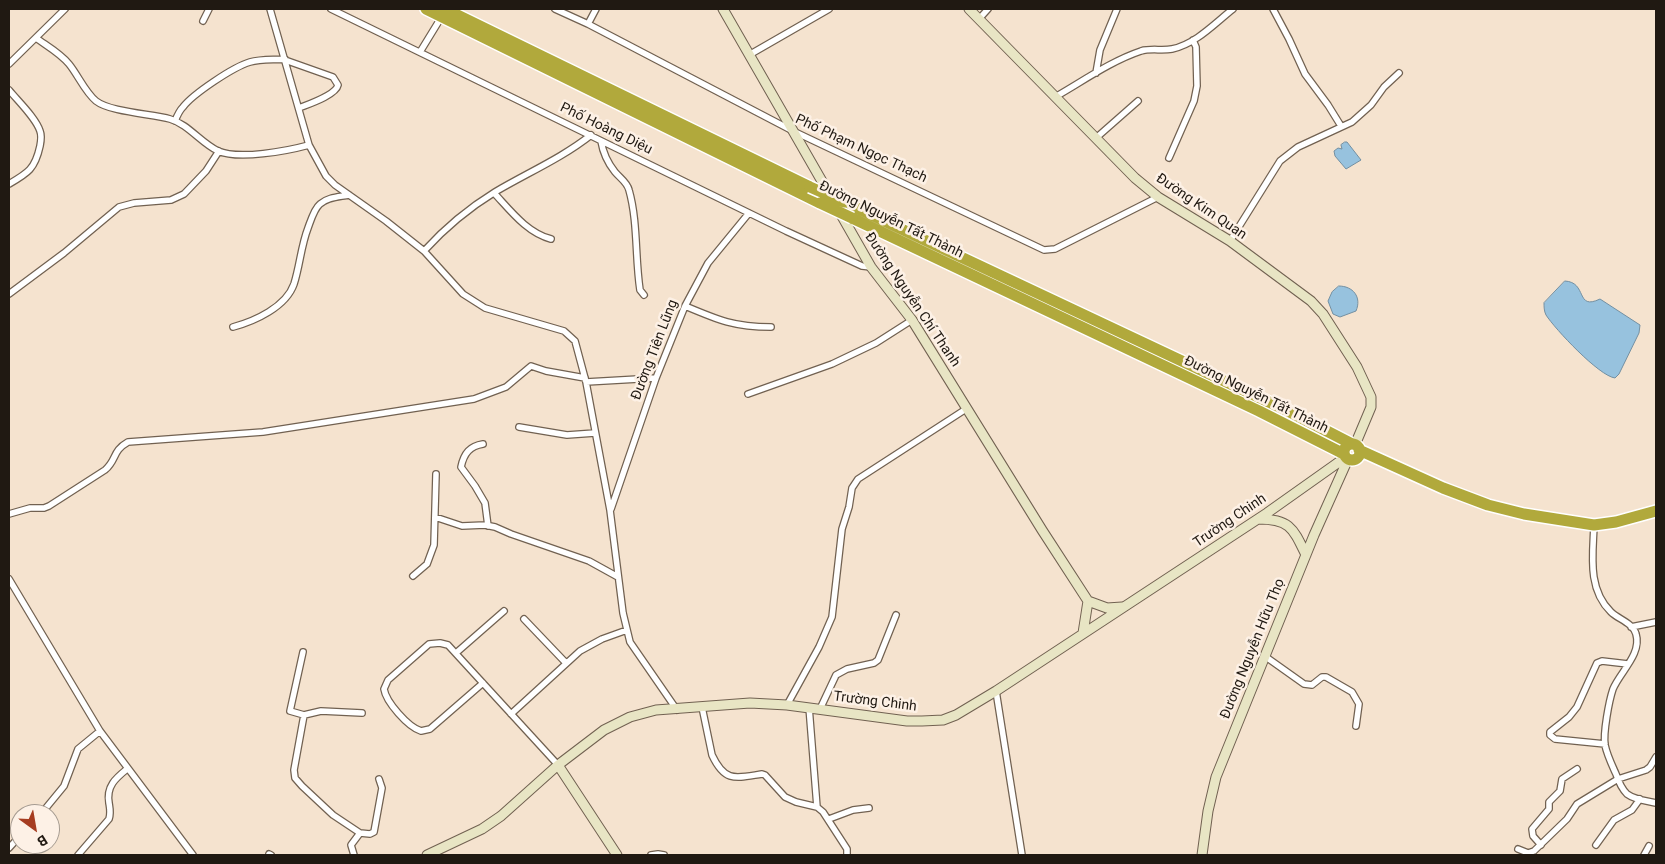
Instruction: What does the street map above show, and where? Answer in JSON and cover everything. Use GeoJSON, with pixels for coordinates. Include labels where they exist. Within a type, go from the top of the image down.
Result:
{"type":"FeatureCollection","features":[{"type":"Feature","properties":{"kind":"highway","name":"Đường Nguyễn Tất Thành"},"geometry":{"type":"LineString","coordinates":[[426,9],[820,203],[1259,411],[1346,457]]}},
{"type":"Feature","properties":{"kind":"highway","name":"Đường Nguyễn Tất Thành"},"geometry":{"type":"LineString","coordinates":[[445,9],[810,187],[1288,411],[1355,446],[1443,488],[1488,505],[1524,514],[1594,525],[1616,522],[1656,511]]}},
{"type":"Feature","properties":{"kind":"highway"},"geometry":{"type":"LineString","coordinates":[[1346,457],[1356,458],[1355,446]]}},
{"type":"Feature","properties":{"kind":"main road","name":"Đường Nguyễn Chí Thanh"},"geometry":{"type":"LineString","coordinates":[[723,9],[871,267],[912,320],[1088,601]]}},
{"type":"Feature","properties":{"kind":"main road","name":"Đường Kim Quan"},"geometry":{"type":"LineString","coordinates":[[969,9],[1135,178],[1158,197],[1230,242],[1311,301],[1323,314],[1357,367],[1372,402],[1355,446]]}},
{"type":"Feature","properties":{"kind":"main road","name":"Trường Chinh"},"geometry":{"type":"LineString","coordinates":[[427,855],[482,829],[501,816],[558,765],[604,730],[630,717],[656,710],[677,710],[750,703],[809,707],[908,721],[943,720],[956,716],[1125,607],[1346,457]]}},
{"type":"Feature","properties":{"kind":"main road","name":"Đường Nguyễn Hữu Thọ"},"geometry":{"type":"LineString","coordinates":[[1202,855],[1208,811],[1216,777],[1346,457]]}},
{"type":"Feature","properties":{"kind":"main road"},"geometry":{"type":"LineString","coordinates":[[1257,519],[1275,519],[1292,529],[1306,556]]}},
{"type":"Feature","properties":{"kind":"main road"},"geometry":{"type":"LineString","coordinates":[[1083,634],[1088,601],[1107,608],[1125,607]]}},
{"type":"Feature","properties":{"kind":"main road"},"geometry":{"type":"LineString","coordinates":[[558,765],[617,855]]}},
{"type":"Feature","properties":{"kind":"street"},"geometry":{"type":"LineString","coordinates":[[9,64],[65,9]]}},
{"type":"Feature","properties":{"kind":"street"},"geometry":{"type":"LineString","coordinates":[[203,21],[209,9]]}},
{"type":"Feature","properties":{"kind":"street"},"geometry":{"type":"LineString","coordinates":[[270,9],[309,146],[326,176],[335,185],[386,221],[424,252],[463,294],[485,308],[564,331],[575,341],[586,380],[610,510],[618,577],[630,642],[677,710]]}},
{"type":"Feature","properties":{"kind":"street","name":"Phố Hoàng Diệu"},"geometry":{"type":"LineString","coordinates":[[331,9],[749,213],[862,266],[871,267]]}},
{"type":"Feature","properties":{"kind":"street","name":"Phố Phạm Ngọc Thạch"},"geometry":{"type":"LineString","coordinates":[[556,9],[793,131],[1044,250],[1055,249],[1158,197]]}},
{"type":"Feature","properties":{"kind":"street"},"geometry":{"type":"LineString","coordinates":[[588,24],[596,9]]}},
{"type":"Feature","properties":{"kind":"street"},"geometry":{"type":"LineString","coordinates":[[749,55],[829,9]]}},
{"type":"Feature","properties":{"kind":"street"},"geometry":{"type":"LineString","coordinates":[[979,19],[988,9]]}},
{"type":"Feature","properties":{"kind":"street"},"geometry":{"type":"LineString","coordinates":[[1096,73],[1100,50],[1116,9]]}},
{"type":"Feature","properties":{"kind":"street"},"geometry":{"type":"LineString","coordinates":[[1055,97],[1096,73],[1143,51],[1170,49],[1193,40],[1233,9]]}},
{"type":"Feature","properties":{"kind":"street"},"geometry":{"type":"LineString","coordinates":[[1273,9],[1305,74],[1341,126]]}},
{"type":"Feature","properties":{"kind":"street"},"geometry":{"type":"LineString","coordinates":[[420,52],[439,21]]}},
{"type":"Feature","properties":{"kind":"street"},"geometry":{"type":"LineString","coordinates":[[36,38],[64,59],[96,101],[112,108],[175,121],[219,151],[237,154],[268,154],[309,146]]}},
{"type":"Feature","properties":{"kind":"street"},"geometry":{"type":"LineString","coordinates":[[1169,158],[1194,101],[1197,86],[1196,47],[1193,40]]}},
{"type":"Feature","properties":{"kind":"street"},"geometry":{"type":"LineString","coordinates":[[175,121],[186,104],[219,79],[242,65],[251,62],[285,60],[333,77],[338,85],[336,91],[299,108]]}},
{"type":"Feature","properties":{"kind":"street"},"geometry":{"type":"LineString","coordinates":[[1230,242],[1280,161],[1298,147],[1352,122],[1362,114],[1384,87],[1399,73]]}},
{"type":"Feature","properties":{"kind":"street"},"geometry":{"type":"LineString","coordinates":[[9,90],[41,131],[36,161],[32,168],[9,184]]}},
{"type":"Feature","properties":{"kind":"street"},"geometry":{"type":"LineString","coordinates":[[1096,138],[1138,101]]}},
{"type":"Feature","properties":{"kind":"street"},"geometry":{"type":"LineString","coordinates":[[424,252],[441,233],[494,193],[577,146],[591,135]]}},
{"type":"Feature","properties":{"kind":"street"},"geometry":{"type":"LineString","coordinates":[[601,141],[605,157],[628,188],[633,211],[640,290],[644,295]]}},
{"type":"Feature","properties":{"kind":"street"},"geometry":{"type":"LineString","coordinates":[[9,294],[64,253],[119,207],[171,200],[184,194],[206,171],[219,151]]}},
{"type":"Feature","properties":{"kind":"street"},"geometry":{"type":"LineString","coordinates":[[494,193],[531,230],[540,236],[551,239]]}},
{"type":"Feature","properties":{"kind":"street"},"geometry":{"type":"LineString","coordinates":[[233,326],[259,317],[281,302],[293,285],[302,245],[318,205],[331,198],[349,195]]}},
{"type":"Feature","properties":{"kind":"street","name":"Đường Tiên Lũng"},"geometry":{"type":"LineString","coordinates":[[610,510],[656,378],[685,306],[708,263],[749,213]]}},
{"type":"Feature","properties":{"kind":"street"},"geometry":{"type":"LineString","coordinates":[[685,306],[733,325],[771,327]]}},
{"type":"Feature","properties":{"kind":"street"},"geometry":{"type":"LineString","coordinates":[[748,394],[839,361],[876,343],[912,320]]}},
{"type":"Feature","properties":{"kind":"street"},"geometry":{"type":"LineString","coordinates":[[9,514],[30,508],[49,506],[110,466],[120,446],[128,442],[263,432],[474,399],[506,388],[527,367],[531,366],[586,380],[656,378]]}},
{"type":"Feature","properties":{"kind":"street"},"geometry":{"type":"LineString","coordinates":[[787,705],[832,616],[842,529],[854,483],[966,409]]}},
{"type":"Feature","properties":{"kind":"street"},"geometry":{"type":"LineString","coordinates":[[519,427],[568,435],[595,433]]}},
{"type":"Feature","properties":{"kind":"street"},"geometry":{"type":"LineString","coordinates":[[483,444],[475,445],[467,451],[461,467],[476,486],[485,503],[488,526]]}},
{"type":"Feature","properties":{"kind":"street"},"geometry":{"type":"LineString","coordinates":[[413,576],[427,564],[432,555],[434,545],[436,474]]}},
{"type":"Feature","properties":{"kind":"street"},"geometry":{"type":"LineString","coordinates":[[435,517],[462,526],[488,526],[589,561],[618,577]]}},
{"type":"Feature","properties":{"kind":"street"},"geometry":{"type":"LineString","coordinates":[[1594,525],[1592,560],[1598,593],[1612,613],[1632,626],[1636,632],[1637,639],[1632,658],[1616,683],[1609,703],[1605,744],[1618,779],[1628,794],[1656,803]]}},
{"type":"Feature","properties":{"kind":"street"},"geometry":{"type":"LineString","coordinates":[[9,579],[100,730],[127,769],[193,855]]}},
{"type":"Feature","properties":{"kind":"street"},"geometry":{"type":"LineString","coordinates":[[456,653],[504,610]]}},
{"type":"Feature","properties":{"kind":"street"},"geometry":{"type":"LineString","coordinates":[[820,709],[836,675],[847,669],[878,660],[896,615]]}},
{"type":"Feature","properties":{"kind":"street"},"geometry":{"type":"LineString","coordinates":[[524,619],[566,663]]}},
{"type":"Feature","properties":{"kind":"street"},"geometry":{"type":"LineString","coordinates":[[1632,626],[1656,622]]}},
{"type":"Feature","properties":{"kind":"street"},"geometry":{"type":"LineString","coordinates":[[511,714],[580,651],[592,644],[628,630]]}},
{"type":"Feature","properties":{"kind":"street"},"geometry":{"type":"LineString","coordinates":[[483,683],[430,729],[421,732],[415,730],[409,724],[385,696],[384,689],[385,683],[429,644],[440,643],[448,645],[456,653],[558,765]]}},
{"type":"Feature","properties":{"kind":"street"},"geometry":{"type":"LineString","coordinates":[[303,652],[290,711],[304,715],[320,711],[362,713]]}},
{"type":"Feature","properties":{"kind":"street"},"geometry":{"type":"LineString","coordinates":[[1266,657],[1304,684],[1312,685],[1326,676],[1352,692],[1359,704],[1356,726]]}},
{"type":"Feature","properties":{"kind":"street"},"geometry":{"type":"LineString","coordinates":[[1605,744],[1555,739],[1550,735],[1550,732],[1569,717],[1577,707],[1597,663],[1628,664]]}},
{"type":"Feature","properties":{"kind":"street"},"geometry":{"type":"LineString","coordinates":[[996,691],[1022,855]]}},
{"type":"Feature","properties":{"kind":"street"},"geometry":{"type":"LineString","coordinates":[[809,707],[817,807]]}},
{"type":"Feature","properties":{"kind":"street"},"geometry":{"type":"LineString","coordinates":[[702,708],[712,755],[725,772],[732,778],[765,774],[785,797],[817,807],[829,819],[847,850],[847,855]]}},
{"type":"Feature","properties":{"kind":"street"},"geometry":{"type":"LineString","coordinates":[[304,715],[294,770],[295,778],[321,805],[360,833],[370,834],[374,832],[382,788],[379,779]]}},
{"type":"Feature","properties":{"kind":"street"},"geometry":{"type":"LineString","coordinates":[[49,804],[64,786],[78,749],[100,730]]}},
{"type":"Feature","properties":{"kind":"street"},"geometry":{"type":"LineString","coordinates":[[1518,849],[1531,853],[1567,819],[1577,804],[1618,779],[1646,770],[1656,757]]}},
{"type":"Feature","properties":{"kind":"street"},"geometry":{"type":"LineString","coordinates":[[78,855],[109,819],[111,815],[108,790],[111,784],[127,769]]}},
{"type":"Feature","properties":{"kind":"street"},"geometry":{"type":"LineString","coordinates":[[1541,845],[1534,838],[1532,829],[1549,809],[1549,802],[1560,791],[1562,779],[1576,769]]}},
{"type":"Feature","properties":{"kind":"street"},"geometry":{"type":"LineString","coordinates":[[1596,845],[1614,820],[1632,810],[1640,799]]}},
{"type":"Feature","properties":{"kind":"street"},"geometry":{"type":"LineString","coordinates":[[829,819],[853,810],[869,808]]}},
{"type":"Feature","properties":{"kind":"street"},"geometry":{"type":"LineString","coordinates":[[354,855],[351,845],[360,833]]}},
{"type":"Feature","properties":{"kind":"street"},"geometry":{"type":"LineString","coordinates":[[1644,855],[1649,846]]}},
{"type":"Feature","properties":{"kind":"street"},"geometry":{"type":"LineString","coordinates":[[652,855],[664,855]]}},
{"type":"Feature","properties":{"kind":"water"},"geometry":{"type":"Polygon","coordinates":[[[1345,142],[1361,160],[1346,169],[1335,156],[1334,151],[1338,148],[1342,149],[1341,145],[1345,142]]]}},
{"type":"Feature","properties":{"kind":"water"},"geometry":{"type":"Polygon","coordinates":[[[1565,281],[1577,286],[1587,301],[1592,302],[1600,299],[1640,325],[1639,333],[1619,374],[1615,378],[1589,361],[1568,341],[1546,315],[1544,303],[1565,281]]]}},
{"type":"Feature","properties":{"kind":"water"},"geometry":{"type":"Polygon","coordinates":[[[1339,286],[1352,290],[1358,301],[1356,311],[1340,317],[1333,314],[1328,301],[1332,292],[1339,286]]]}}]}
